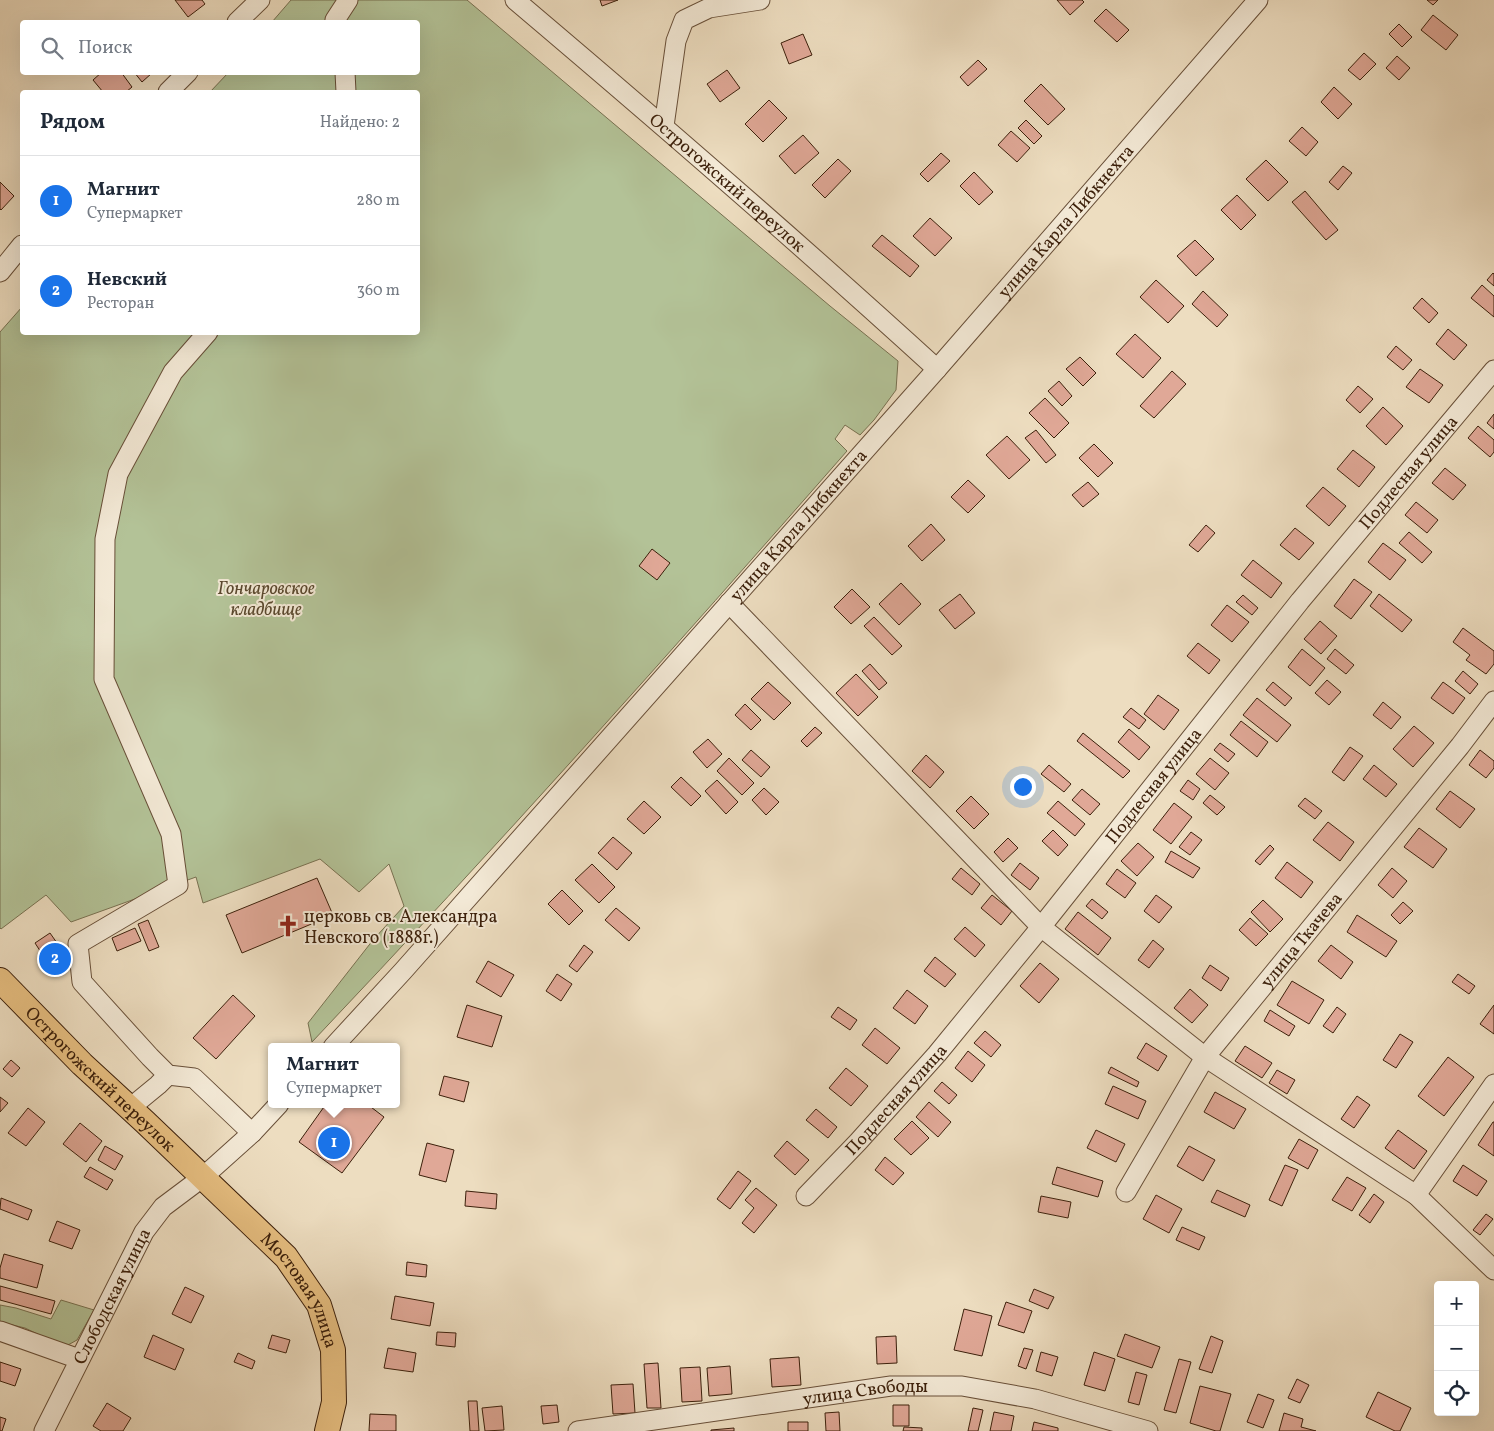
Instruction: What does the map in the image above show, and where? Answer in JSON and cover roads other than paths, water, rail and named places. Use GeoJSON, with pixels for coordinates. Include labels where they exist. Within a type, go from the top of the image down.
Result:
{"type":"FeatureCollection","features":[{"type":"Feature","properties":{"kind":"main road","name":"Острогожский переулок"},"geometry":{"type":"LineString","coordinates":[[0,980],[82,1064],[203,1177]]}},
{"type":"Feature","properties":{"kind":"main road","name":"Мостовая улица"},"geometry":{"type":"LineString","coordinates":[[203,1177],[286,1257],[319,1305],[333,1350],[334,1402],[327,1431]]}},
{"type":"Feature","properties":{"kind":"street"},"geometry":{"type":"LineString","coordinates":[[240,20],[260,0]]}},
{"type":"Feature","properties":{"kind":"street"},"geometry":{"type":"LineString","coordinates":[[336,20],[348,0]]}},
{"type":"Feature","properties":{"kind":"street","name":"Острогожский переулок"},"geometry":{"type":"LineString","coordinates":[[515,0],[664,126],[850,289],[937,370]]}},
{"type":"Feature","properties":{"kind":"street"},"geometry":{"type":"LineString","coordinates":[[664,126],[676,42],[684,20],[708,8],[760,0]]}},
{"type":"Feature","properties":{"kind":"street","name":"улица Карла Либкнехта"},"geometry":{"type":"LineString","coordinates":[[337,1043],[403,972],[937,370],[1258,0]]}},
{"type":"Feature","properties":{"kind":"street"},"geometry":{"type":"LineString","coordinates":[[170,90],[185,75]]}},
{"type":"Feature","properties":{"kind":"street"},"geometry":{"type":"LineString","coordinates":[[345,75],[346,90]]}},
{"type":"Feature","properties":{"kind":"street"},"geometry":{"type":"LineString","coordinates":[[0,272],[20,247]]}},
{"type":"Feature","properties":{"kind":"street"},"geometry":{"type":"LineString","coordinates":[[205,335],[172,372],[118,474],[105,539],[104,679],[171,834],[178,885],[78,944],[82,982],[168,1075],[194,1078],[252,1133]]}},
{"type":"Feature","properties":{"kind":"street","name":"Подлесная улица"},"geometry":{"type":"LineString","coordinates":[[806,1196],[858,1142],[937,1054],[1041,927],[1300,601],[1494,370]]}},
{"type":"Feature","properties":{"kind":"street"},"geometry":{"type":"LineString","coordinates":[[729,603],[1041,927],[1205,1057],[1416,1195],[1494,1270]]}},
{"type":"Feature","properties":{"kind":"street","name":"улица Ткачева"},"geometry":{"type":"LineString","coordinates":[[1126,1192],[1205,1057],[1448,761],[1494,701]]}},
{"type":"Feature","properties":{"kind":"street"},"geometry":{"type":"LineString","coordinates":[[130,1108],[168,1075]]}},
{"type":"Feature","properties":{"kind":"street"},"geometry":{"type":"LineString","coordinates":[[1416,1195],[1494,1084]]}},
{"type":"Feature","properties":{"kind":"street"},"geometry":{"type":"LineString","coordinates":[[203,1177],[252,1133],[275,1108]]}},
{"type":"Feature","properties":{"kind":"street","name":"Слободская улица"},"geometry":{"type":"LineString","coordinates":[[44,1431],[144,1232],[163,1207],[203,1177]]}},
{"type":"Feature","properties":{"kind":"street"},"geometry":{"type":"LineString","coordinates":[[0,1331],[79,1359]]}},
{"type":"Feature","properties":{"kind":"street","name":"улица Свободы"},"geometry":{"type":"LineString","coordinates":[[578,1431],[891,1386],[962,1386],[1035,1399],[1148,1431]]}},
{"type":"Feature","properties":{"kind":"place","name":"церковь св. Александра Невского (1888г.)"},"geometry":{"type":"Point","coordinates":[288,926]}},
{"type":"Feature","properties":{"kind":"place","name":"Невский"},"geometry":{"type":"Point","coordinates":[55,959]}},
{"type":"Feature","properties":{"kind":"place","name":"Магнит"},"geometry":{"type":"Point","coordinates":[334,1143]}},
{"type":"Feature","properties":{"kind":"park label","name":"Гончаровское кладбище"},"geometry":{"type":"Point","coordinates":[266,598]}}]}
